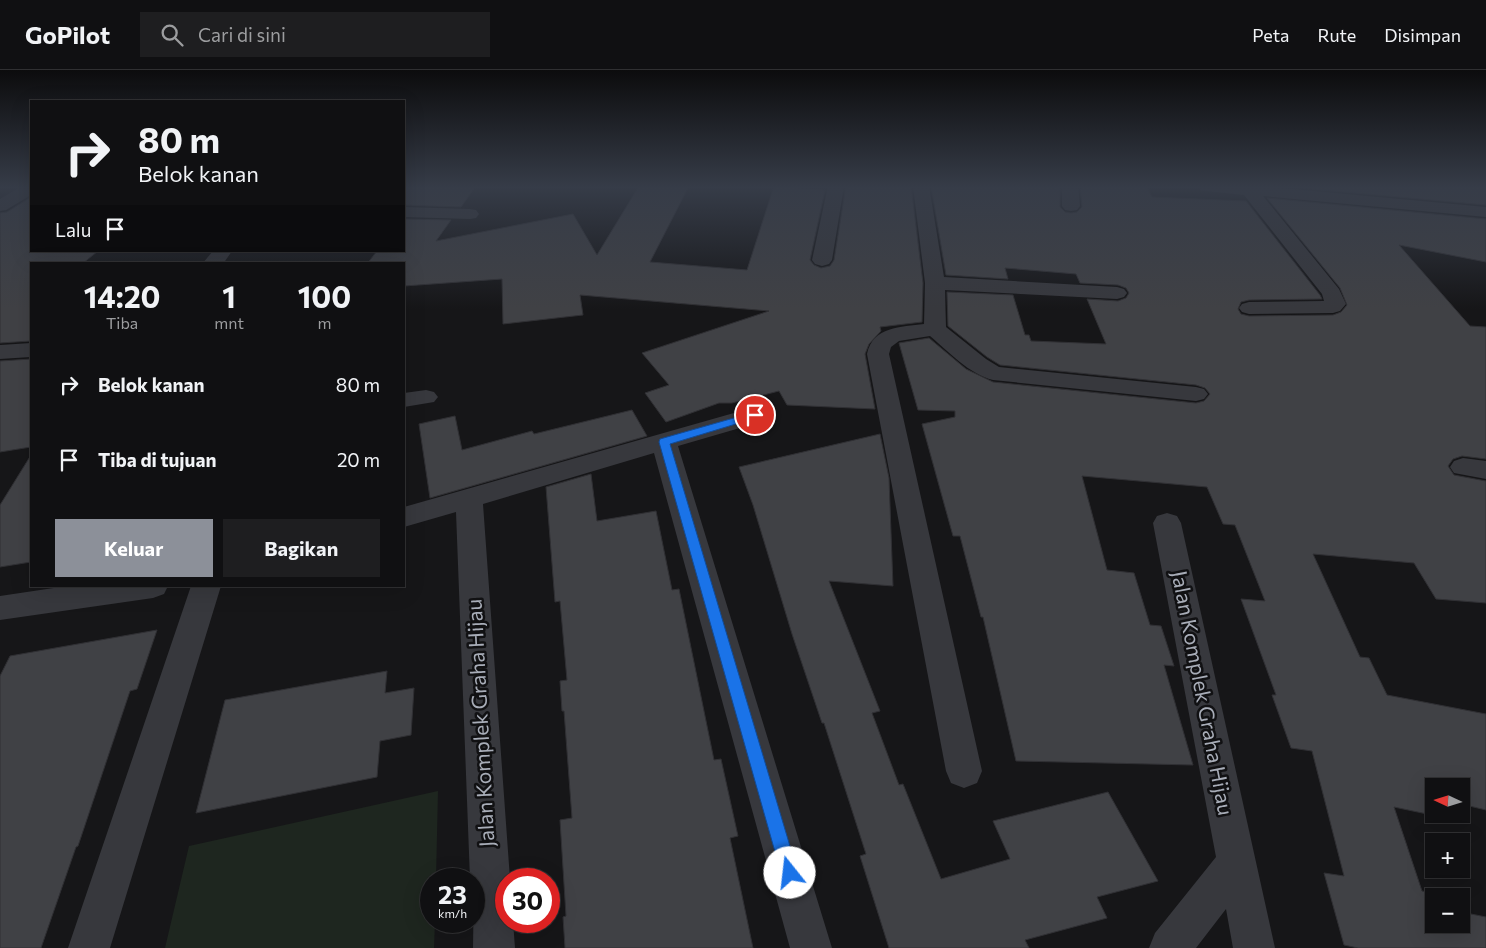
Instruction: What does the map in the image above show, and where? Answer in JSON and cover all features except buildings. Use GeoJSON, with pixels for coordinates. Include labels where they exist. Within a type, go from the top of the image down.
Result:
{"type":"FeatureCollection","features":[{"type":"Feature","properties":{"kind":"street"},"geometry":{"type":"LineString","coordinates":[[822,260],[828,227]]}},
{"type":"Feature","properties":{"kind":"street"},"geometry":{"type":"LineString","coordinates":[[927,227],[935,283],[935,329]]}},
{"type":"Feature","properties":{"kind":"street"},"geometry":{"type":"LineString","coordinates":[[1249,308],[1333,307],[1336,304],[1332,293],[1279,227]]}},
{"type":"Feature","properties":{"kind":"street"},"geometry":{"type":"LineString","coordinates":[[214,262],[223,252]]}},
{"type":"Feature","properties":{"kind":"street"},"geometry":{"type":"LineString","coordinates":[[935,283],[1117,293]]}},
{"type":"Feature","properties":{"kind":"street"},"geometry":{"type":"LineString","coordinates":[[964,771],[878,354],[880,344],[893,335],[935,329],[978,364],[993,372],[1134,389],[1196,394]]}},
{"type":"Feature","properties":{"kind":"street"},"geometry":{"type":"LineString","coordinates":[[0,352],[30,350]]}},
{"type":"Feature","properties":{"kind":"street"},"geometry":{"type":"LineString","coordinates":[[405,518],[469,497],[755,415]]}},
{"type":"Feature","properties":{"kind":"street"},"geometry":{"type":"LineString","coordinates":[[664,442],[812,948]]}},
{"type":"Feature","properties":{"kind":"street","name":"Jalan Komplek Graha Hijau"},"geometry":{"type":"LineString","coordinates":[[469,497],[494,948]]}},
{"type":"Feature","properties":{"kind":"street","name":"Jalan Komplek Graha Hijau"},"geometry":{"type":"LineString","coordinates":[[1167,523],[1254,948]]}},
{"type":"Feature","properties":{"kind":"street"},"geometry":{"type":"LineString","coordinates":[[0,608],[146,587]]}},
{"type":"Feature","properties":{"kind":"street"},"geometry":{"type":"LineString","coordinates":[[89,948],[206,587]]}},
{"type":"Feature","properties":{"kind":"street"},"geometry":{"type":"LineString","coordinates":[[1170,948],[1236,863]]}},
{"type":"Feature","properties":{"kind":"shaded area"},"geometry":{"type":"Polygon","coordinates":[[[438,791],[436,868],[420,868],[420,933],[435,933],[434,948],[165,948],[189,846],[438,791]]]}},
{"type":"Feature","properties":{"kind":"route"},"geometry":{"type":"LineString","coordinates":[[755,415],[664,442],[790,873]]}}]}
